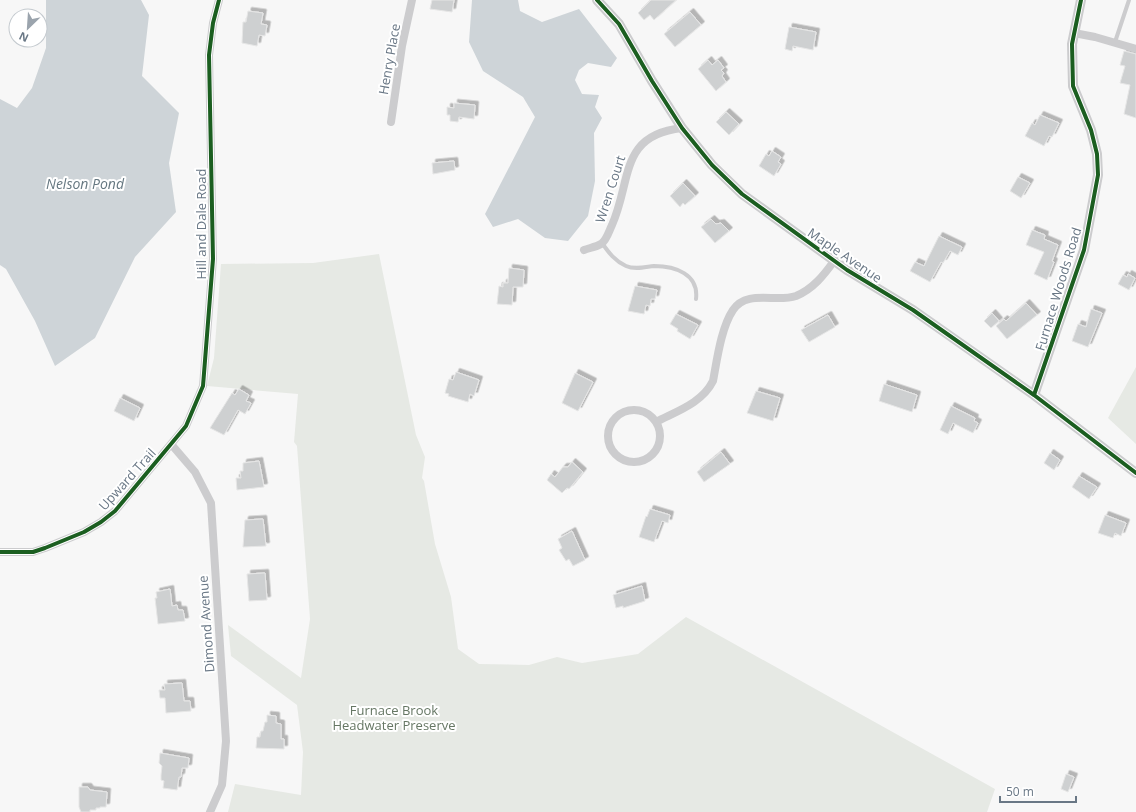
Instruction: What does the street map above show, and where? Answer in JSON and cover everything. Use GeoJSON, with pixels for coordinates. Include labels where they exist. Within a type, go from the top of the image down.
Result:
{"type":"FeatureCollection","features":[{"type":"Feature","properties":{"kind":"street","name":"Hill and Dale Road"},"geometry":{"type":"LineString","coordinates":[[173,443],[186,426],[203,386],[213,259],[209,55],[213,23],[219,0]]}},
{"type":"Feature","properties":{"kind":"street","name":"Henry Place"},"geometry":{"type":"LineString","coordinates":[[391,122],[402,46],[412,0]]}},
{"type":"Feature","properties":{"kind":"street","name":"Maple Avenue"},"geometry":{"type":"LineString","coordinates":[[597,0],[619,24],[652,81],[682,128],[712,165],[742,194],[834,261],[913,310],[1034,395],[1136,473]]}},
{"type":"Feature","properties":{"kind":"street","name":"Furnace Woods Road"},"geometry":{"type":"LineString","coordinates":[[1034,395],[1084,250],[1098,175],[1097,154],[1091,130],[1073,86],[1072,44],[1081,0]]}},
{"type":"Feature","properties":{"kind":"street"},"geometry":{"type":"LineString","coordinates":[[1074,33],[1115,42],[1136,49]]}},
{"type":"Feature","properties":{"kind":"street","name":"Wren Court"},"geometry":{"type":"LineString","coordinates":[[584,250],[602,242],[615,218],[623,186],[638,146],[643,141],[657,133],[682,128]]}},
{"type":"Feature","properties":{"kind":"street"},"geometry":{"type":"LineString","coordinates":[[656,422],[694,402],[702,397],[709,389],[713,381],[728,320],[732,310],[739,303],[758,298],[795,296],[814,286],[834,261]]}},
{"type":"Feature","properties":{"kind":"street"},"geometry":{"type":"LineString","coordinates":[[638,411],[650,416],[656,422],[660,436],[656,451],[650,456],[644,460],[631,462],[625,461],[614,453],[608,439],[609,431],[618,416],[625,412],[638,411]]}},
{"type":"Feature","properties":{"kind":"street","name":"Upward Trail"},"geometry":{"type":"LineString","coordinates":[[0,552],[32,552],[84,532],[101,522],[115,511],[173,443]]}},
{"type":"Feature","properties":{"kind":"street","name":"Dimond Avenue"},"geometry":{"type":"LineString","coordinates":[[173,443],[195,472],[211,503],[226,740],[222,785],[210,812]]}},
{"type":"Feature","properties":{"kind":"lane"},"geometry":{"type":"LineString","coordinates":[[1115,42],[1129,0]]}},
{"type":"Feature","properties":{"kind":"lane"},"geometry":{"type":"LineString","coordinates":[[602,242],[617,261],[628,267],[666,267],[684,273],[693,280],[696,285],[696,299]]}},
{"type":"Feature","properties":{"kind":"green space","name":"Furnace Brook Headwater Preserve"},"geometry":{"type":"Polygon","coordinates":[[[379,254],[416,435],[425,457],[422,478],[424,481],[435,544],[451,597],[458,649],[479,664],[529,665],[557,657],[582,663],[638,654],[686,617],[995,789],[987,812],[228,812],[235,784],[301,795],[303,752],[297,705],[231,656],[228,625],[301,678],[310,619],[297,446],[294,442],[298,394],[207,386],[214,358],[221,264],[313,263],[379,254]]]}},
{"type":"Feature","properties":{"kind":"green space"},"geometry":{"type":"Polygon","coordinates":[[[1136,367],[1136,444],[1108,418],[1136,367]]]}},
{"type":"Feature","properties":{"kind":"water","name":"Nelson Pond"},"geometry":{"type":"Polygon","coordinates":[[[46,0],[141,0],[149,15],[142,76],[179,113],[169,163],[176,212],[135,257],[95,338],[55,366],[35,321],[6,269],[0,265],[0,99],[17,108],[32,88],[46,48],[48,48],[48,8],[46,8],[46,0]]]}},
{"type":"Feature","properties":{"kind":"water"},"geometry":{"type":"Polygon","coordinates":[[[472,0],[518,0],[520,11],[542,22],[579,9],[617,58],[611,67],[588,63],[579,70],[575,80],[582,94],[599,95],[595,107],[602,118],[594,133],[595,181],[588,216],[568,241],[545,238],[518,219],[493,227],[485,214],[535,117],[523,97],[483,71],[469,42],[472,0]]]}},
{"type":"Feature","properties":{"kind":"building"},"geometry":{"type":"Polygon","coordinates":[[[432,0],[454,0],[452,12],[430,9],[432,0]]]}},
{"type":"Feature","properties":{"kind":"building"},"geometry":{"type":"Polygon","coordinates":[[[651,0],[676,0],[654,20],[650,15],[644,20],[638,13],[651,0]]]}},
{"type":"Feature","properties":{"kind":"building"},"geometry":{"type":"Polygon","coordinates":[[[248,11],[263,13],[261,24],[267,25],[265,36],[259,35],[257,46],[242,43],[243,22],[246,22],[248,11]]]}},
{"type":"Feature","properties":{"kind":"building"},"geometry":{"type":"Polygon","coordinates":[[[690,12],[701,25],[675,47],[664,34],[690,12]]]}},
{"type":"Feature","properties":{"kind":"building"},"geometry":{"type":"Polygon","coordinates":[[[789,27],[816,32],[813,50],[793,46],[792,51],[785,49],[789,27]]]}},
{"type":"Feature","properties":{"kind":"building"},"geometry":{"type":"Polygon","coordinates":[[[1124,51],[1136,54],[1136,118],[1124,114],[1130,85],[1120,83],[1125,66],[1120,65],[1124,51]]]}},
{"type":"Feature","properties":{"kind":"building"},"geometry":{"type":"Polygon","coordinates":[[[708,60],[712,65],[718,60],[724,68],[721,70],[724,73],[722,76],[726,82],[716,91],[698,69],[708,60]]]}},
{"type":"Feature","properties":{"kind":"building"},"geometry":{"type":"Polygon","coordinates":[[[454,103],[475,105],[474,119],[459,117],[458,122],[450,121],[450,115],[447,115],[447,107],[454,108],[454,103]]]}},
{"type":"Feature","properties":{"kind":"building"},"geometry":{"type":"Polygon","coordinates":[[[726,112],[739,124],[729,135],[716,122],[726,112]]]}},
{"type":"Feature","properties":{"kind":"building"},"geometry":{"type":"Polygon","coordinates":[[[1040,115],[1059,123],[1052,137],[1049,136],[1044,146],[1025,136],[1032,123],[1035,125],[1040,115]]]}},
{"type":"Feature","properties":{"kind":"building"},"geometry":{"type":"Polygon","coordinates":[[[772,151],[781,157],[778,162],[781,164],[774,176],[759,166],[766,154],[769,156],[772,151]]]}},
{"type":"Feature","properties":{"kind":"building"},"geometry":{"type":"Polygon","coordinates":[[[454,161],[455,170],[433,174],[432,163],[454,161]]]}},
{"type":"Feature","properties":{"kind":"building"},"geometry":{"type":"Polygon","coordinates":[[[1018,177],[1030,183],[1021,198],[1010,191],[1018,177]]]}},
{"type":"Feature","properties":{"kind":"building"},"geometry":{"type":"Polygon","coordinates":[[[683,183],[695,196],[685,205],[683,203],[680,207],[670,196],[683,183]]]}},
{"type":"Feature","properties":{"kind":"building"},"geometry":{"type":"Polygon","coordinates":[[[711,219],[716,224],[721,223],[729,231],[715,243],[701,227],[711,219]]]}},
{"type":"Feature","properties":{"kind":"building"},"geometry":{"type":"Polygon","coordinates":[[[1032,230],[1045,235],[1044,239],[1058,245],[1052,261],[1054,262],[1047,280],[1034,274],[1044,252],[1026,245],[1032,230]]]}},
{"type":"Feature","properties":{"kind":"building"},"geometry":{"type":"Polygon","coordinates":[[[939,236],[962,247],[958,255],[950,251],[943,263],[941,262],[930,282],[910,271],[915,262],[924,266],[939,236]]]}},
{"type":"Feature","properties":{"kind":"building"},"geometry":{"type":"Polygon","coordinates":[[[509,268],[524,270],[523,287],[513,287],[512,305],[497,304],[499,286],[503,287],[503,283],[508,283],[509,268]]]}},
{"type":"Feature","properties":{"kind":"building"},"geometry":{"type":"Polygon","coordinates":[[[1128,274],[1135,278],[1129,290],[1118,284],[1123,275],[1127,277],[1128,274]]]}},
{"type":"Feature","properties":{"kind":"building"},"geometry":{"type":"Polygon","coordinates":[[[635,286],[657,290],[655,299],[651,299],[650,306],[646,305],[644,314],[628,311],[635,286]]]}},
{"type":"Feature","properties":{"kind":"building"},"geometry":{"type":"Polygon","coordinates":[[[1026,303],[1037,315],[1007,339],[996,326],[1004,319],[1006,321],[1026,303]]]}},
{"type":"Feature","properties":{"kind":"building"},"geometry":{"type":"Polygon","coordinates":[[[1091,309],[1102,313],[1088,347],[1072,341],[1078,324],[1086,327],[1091,309]]]}},
{"type":"Feature","properties":{"kind":"building"},"geometry":{"type":"Polygon","coordinates":[[[992,313],[999,321],[991,328],[984,321],[992,313]]]}},
{"type":"Feature","properties":{"kind":"building"},"geometry":{"type":"Polygon","coordinates":[[[676,314],[698,325],[690,339],[677,331],[678,329],[670,324],[676,314]]]}},
{"type":"Feature","properties":{"kind":"building"},"geometry":{"type":"Polygon","coordinates":[[[828,315],[835,327],[809,342],[801,330],[828,315]]]}},
{"type":"Feature","properties":{"kind":"building"},"geometry":{"type":"Polygon","coordinates":[[[456,372],[479,380],[474,396],[470,394],[468,402],[448,396],[449,394],[445,393],[449,379],[453,380],[456,372]]]}},
{"type":"Feature","properties":{"kind":"building"},"geometry":{"type":"Polygon","coordinates":[[[575,373],[593,382],[578,411],[562,403],[575,373]]]}},
{"type":"Feature","properties":{"kind":"building"},"geometry":{"type":"Polygon","coordinates":[[[884,384],[917,395],[912,412],[879,401],[884,384]]]}},
{"type":"Feature","properties":{"kind":"building"},"geometry":{"type":"Polygon","coordinates":[[[239,389],[249,395],[246,401],[251,403],[245,414],[238,410],[224,435],[210,428],[232,393],[235,395],[239,389]]]}},
{"type":"Feature","properties":{"kind":"building"},"geometry":{"type":"Polygon","coordinates":[[[756,391],[780,398],[773,421],[747,413],[756,391]]]}},
{"type":"Feature","properties":{"kind":"building"},"geometry":{"type":"Polygon","coordinates":[[[120,398],[140,408],[134,421],[114,411],[120,398]]]}},
{"type":"Feature","properties":{"kind":"building"},"geometry":{"type":"Polygon","coordinates":[[[951,406],[975,418],[974,421],[978,423],[973,433],[953,423],[948,434],[940,430],[951,406]]]}},
{"type":"Feature","properties":{"kind":"building"},"geometry":{"type":"Polygon","coordinates":[[[721,452],[730,464],[704,482],[697,472],[721,452]]]}},
{"type":"Feature","properties":{"kind":"building"},"geometry":{"type":"Polygon","coordinates":[[[1050,453],[1060,460],[1054,470],[1044,463],[1050,453]]]}},
{"type":"Feature","properties":{"kind":"building"},"geometry":{"type":"Polygon","coordinates":[[[259,461],[264,487],[237,490],[236,478],[241,478],[240,471],[243,471],[243,463],[259,461]]]}},
{"type":"Feature","properties":{"kind":"building"},"geometry":{"type":"Polygon","coordinates":[[[572,462],[583,472],[569,489],[567,488],[562,493],[547,480],[551,474],[555,477],[563,467],[568,467],[572,462]]]}},
{"type":"Feature","properties":{"kind":"building"},"geometry":{"type":"Polygon","coordinates":[[[1079,476],[1097,487],[1089,499],[1072,487],[1079,476]]]}},
{"type":"Feature","properties":{"kind":"building"},"geometry":{"type":"Polygon","coordinates":[[[650,509],[670,515],[668,523],[662,521],[654,542],[639,537],[650,509]]]}},
{"type":"Feature","properties":{"kind":"building"},"geometry":{"type":"Polygon","coordinates":[[[1105,515],[1126,523],[1121,536],[1115,533],[1113,538],[1098,533],[1105,515]]]}},
{"type":"Feature","properties":{"kind":"building"},"geometry":{"type":"Polygon","coordinates":[[[263,519],[266,546],[243,547],[245,520],[263,519]]]}},
{"type":"Feature","properties":{"kind":"building"},"geometry":{"type":"Polygon","coordinates":[[[572,531],[585,560],[573,566],[569,559],[566,561],[559,550],[562,548],[558,539],[572,531]]]}},
{"type":"Feature","properties":{"kind":"building"},"geometry":{"type":"Polygon","coordinates":[[[265,573],[267,600],[249,601],[247,574],[265,573]]]}},
{"type":"Feature","properties":{"kind":"building"},"geometry":{"type":"Polygon","coordinates":[[[642,586],[645,601],[623,608],[623,606],[616,608],[613,595],[642,586]]]}},
{"type":"Feature","properties":{"kind":"building"},"geometry":{"type":"Polygon","coordinates":[[[170,589],[172,606],[177,605],[178,610],[183,610],[185,621],[158,624],[155,598],[157,598],[156,592],[170,589]]]}},
{"type":"Feature","properties":{"kind":"building"},"geometry":{"type":"Polygon","coordinates":[[[182,683],[184,701],[190,701],[191,711],[166,713],[165,698],[160,698],[159,690],[165,690],[164,684],[182,683]]]}},
{"type":"Feature","properties":{"kind":"building"},"geometry":{"type":"Polygon","coordinates":[[[267,715],[276,716],[276,723],[281,724],[281,739],[284,739],[284,749],[256,748],[257,737],[260,737],[261,731],[263,731],[265,722],[267,722],[267,715]]]}},
{"type":"Feature","properties":{"kind":"building"},"geometry":{"type":"Polygon","coordinates":[[[160,753],[189,758],[188,768],[182,768],[177,790],[163,788],[164,781],[161,780],[162,766],[159,763],[160,753]]]}},
{"type":"Feature","properties":{"kind":"building"},"geometry":{"type":"Polygon","coordinates":[[[1066,774],[1074,777],[1068,792],[1061,789],[1066,774]]]}},
{"type":"Feature","properties":{"kind":"building"},"geometry":{"type":"Polygon","coordinates":[[[79,787],[88,787],[90,790],[107,792],[106,807],[96,808],[96,810],[90,810],[90,812],[81,812],[79,807],[79,787]]]}},
{"type":"Feature","properties":{"kind":"cycle path"},"geometry":{"type":"LineString","coordinates":[[0,552],[33,552],[45,548],[84,532],[101,522],[115,511],[186,426],[203,386],[213,259],[209,55],[213,23],[219,0]]}},
{"type":"Feature","properties":{"kind":"cycle path"},"geometry":{"type":"LineString","coordinates":[[597,0],[619,24],[652,81],[682,128],[712,165],[742,194],[847,270],[913,310],[1034,395],[1136,473]]}},
{"type":"Feature","properties":{"kind":"cycle path"},"geometry":{"type":"LineString","coordinates":[[1034,395],[1084,250],[1098,175],[1097,154],[1091,130],[1073,86],[1072,44],[1081,0]]}}]}
